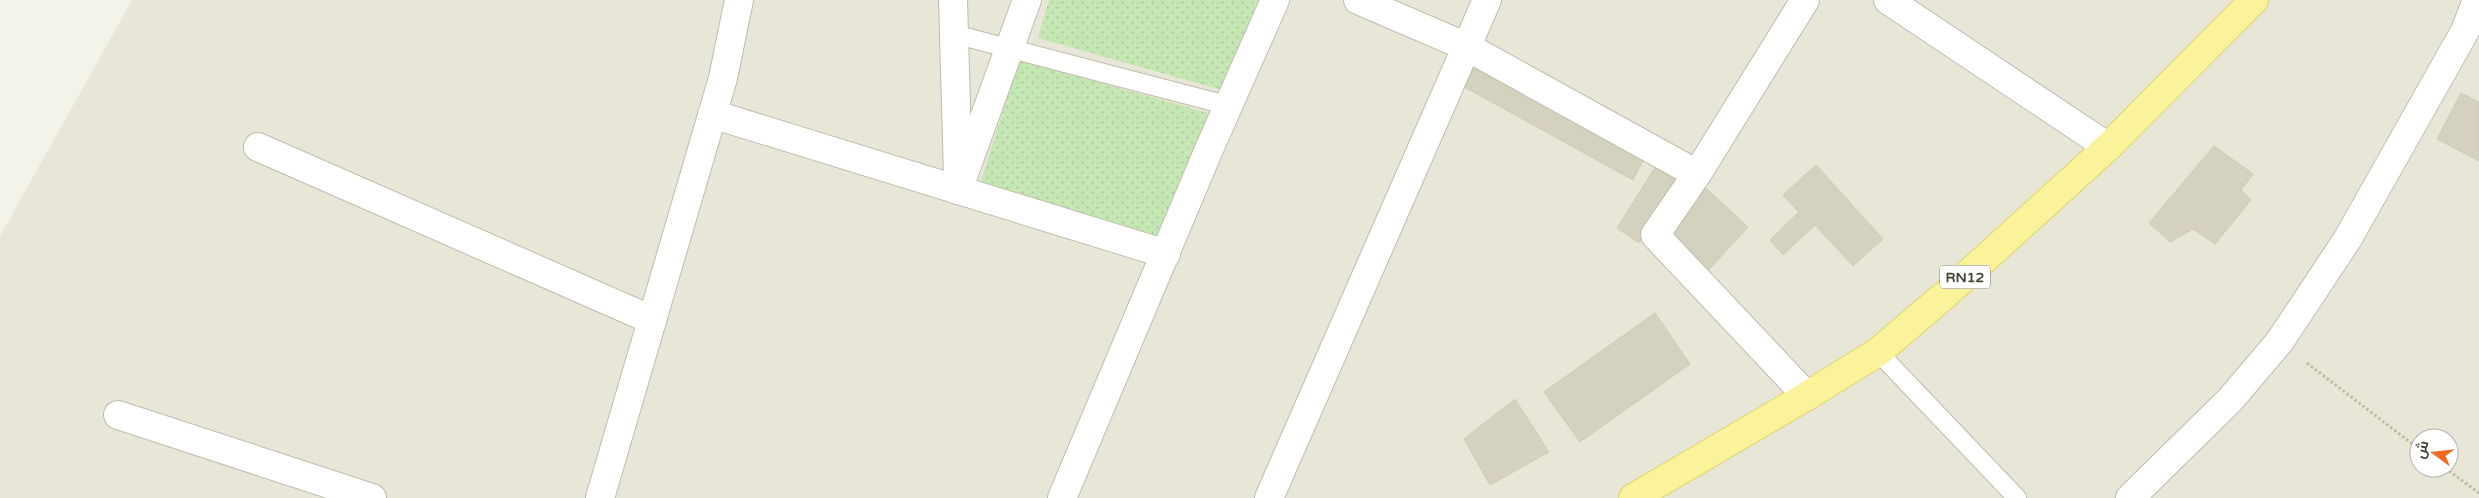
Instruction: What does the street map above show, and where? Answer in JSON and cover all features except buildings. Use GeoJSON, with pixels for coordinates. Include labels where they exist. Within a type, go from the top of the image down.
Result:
{"type":"FeatureCollection","features":[{"type":"Feature","properties":{"kind":"main road","name":"RN12"},"geometry":{"type":"LineString","coordinates":[[1633,498],[1878,352],[1946,294],[2108,147],[2254,0]]}},
{"type":"Feature","properties":{"kind":"street"},"geometry":{"type":"LineString","coordinates":[[600,498],[723,78],[739,0]]}},
{"type":"Feature","properties":{"kind":"street"},"geometry":{"type":"LineString","coordinates":[[953,0],[958,190]]}},
{"type":"Feature","properties":{"kind":"street"},"geometry":{"type":"LineString","coordinates":[[958,190],[1027,0]]}},
{"type":"Feature","properties":{"kind":"street"},"geometry":{"type":"LineString","coordinates":[[1062,498],[1210,147],[1230,106],[1275,0]]}},
{"type":"Feature","properties":{"kind":"street"},"geometry":{"type":"LineString","coordinates":[[1358,0],[1467,47],[1697,174]]}},
{"type":"Feature","properties":{"kind":"street"},"geometry":{"type":"LineString","coordinates":[[1269,498],[1487,0]]}},
{"type":"Feature","properties":{"kind":"street"},"geometry":{"type":"LineString","coordinates":[[1805,0],[1697,174],[1655,235],[1807,396]]}},
{"type":"Feature","properties":{"kind":"street"},"geometry":{"type":"LineString","coordinates":[[1888,0],[2108,147]]}},
{"type":"Feature","properties":{"kind":"street"},"geometry":{"type":"LineString","coordinates":[[2130,498],[2230,400],[2280,341],[2347,240],[2465,31],[2477,0]]}},
{"type":"Feature","properties":{"kind":"street"},"geometry":{"type":"LineString","coordinates":[[712,114],[1166,254]]}},
{"type":"Feature","properties":{"kind":"street"},"geometry":{"type":"LineString","coordinates":[[258,147],[652,320]]}},
{"type":"Feature","properties":{"kind":"street"},"geometry":{"type":"LineString","coordinates":[[118,415],[372,498]]}},
{"type":"Feature","properties":{"kind":"lane"},"geometry":{"type":"LineString","coordinates":[[954,34],[1230,106]]}},
{"type":"Feature","properties":{"kind":"lane"},"geometry":{"type":"LineString","coordinates":[[1878,352],[2018,498]]}},
{"type":"Feature","properties":{"kind":"path"},"geometry":{"type":"LineString","coordinates":[[2280,341],[2409,442]]}},
{"type":"Feature","properties":{"kind":"path"},"geometry":{"type":"LineString","coordinates":[[2459,478],[2479,493]]}},
{"type":"Feature","properties":{"kind":"shaded area"},"geometry":{"type":"Polygon","coordinates":[[[132,0],[2479,0],[2479,498],[0,498],[0,236],[132,0]]]}},
{"type":"Feature","properties":{"kind":"green space"},"geometry":{"type":"Polygon","coordinates":[[[1049,0],[1258,0],[1222,90],[1038,38],[1049,0]]]}},
{"type":"Feature","properties":{"kind":"green space"},"geometry":{"type":"Polygon","coordinates":[[[1019,60],[1212,114],[1158,240],[980,184],[1019,60]]]}}]}
